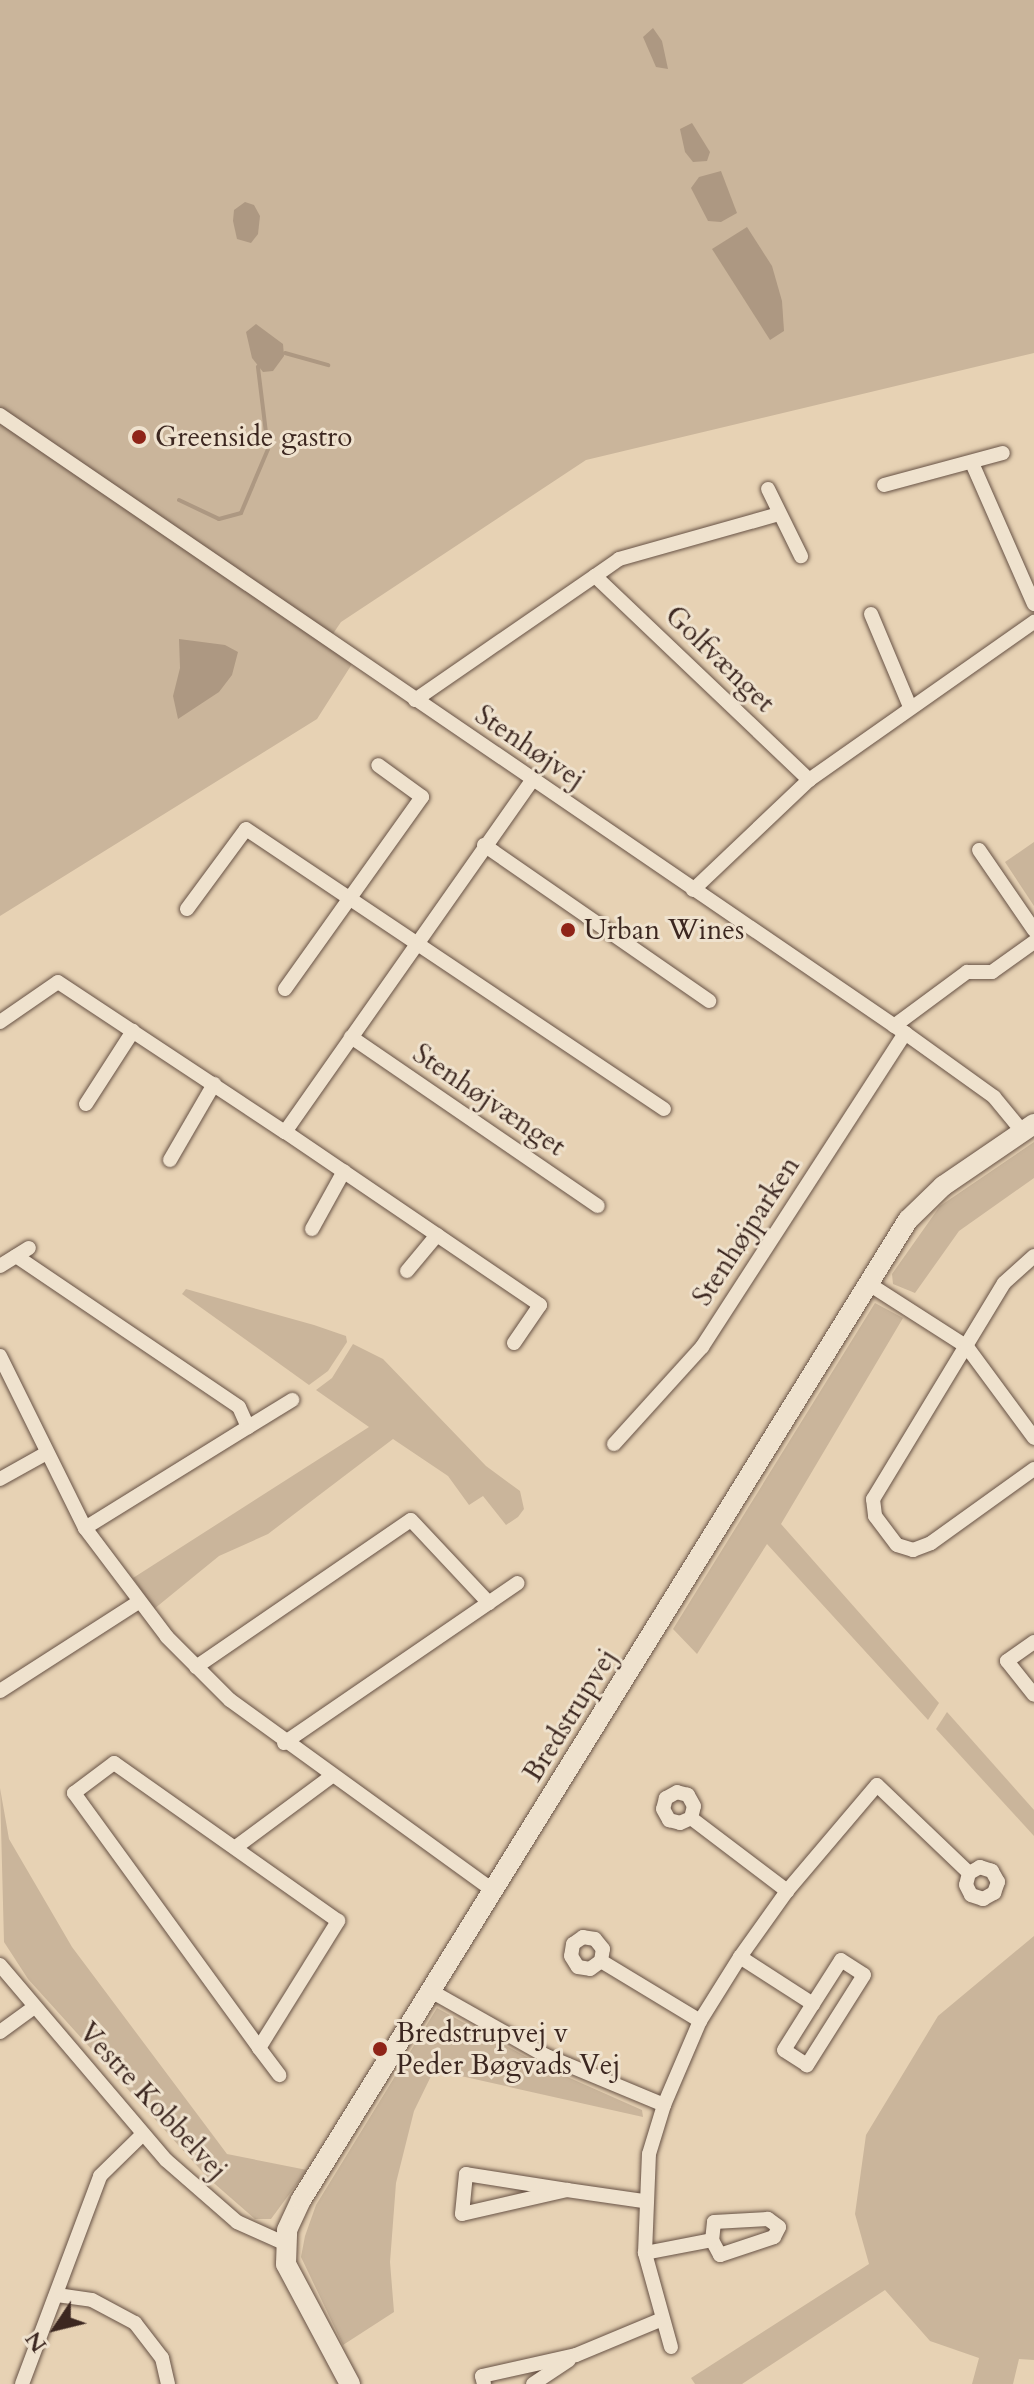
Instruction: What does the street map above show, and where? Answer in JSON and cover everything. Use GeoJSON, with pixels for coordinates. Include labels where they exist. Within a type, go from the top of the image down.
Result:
{"type":"FeatureCollection","features":[{"type":"Feature","properties":{"kind":"street","name":"Stenhøjvej"},"geometry":{"type":"LineString","coordinates":[[0,415],[900,1029],[994,1097],[1028,1128]]}},
{"type":"Feature","properties":{"kind":"street"},"geometry":{"type":"LineString","coordinates":[[884,485],[1003,453]]}},
{"type":"Feature","properties":{"kind":"street"},"geometry":{"type":"LineString","coordinates":[[972,463],[1034,604]]}},
{"type":"Feature","properties":{"kind":"street"},"geometry":{"type":"LineString","coordinates":[[768,489],[801,556]]}},
{"type":"Feature","properties":{"kind":"street"},"geometry":{"type":"LineString","coordinates":[[415,700],[619,559],[779,514]]}},
{"type":"Feature","properties":{"kind":"street","name":"Golfvænget"},"geometry":{"type":"LineString","coordinates":[[595,576],[809,780]]}},
{"type":"Feature","properties":{"kind":"street"},"geometry":{"type":"LineString","coordinates":[[871,614],[910,707]]}},
{"type":"Feature","properties":{"kind":"street"},"geometry":{"type":"LineString","coordinates":[[693,890],[809,780],[1034,622]]}},
{"type":"Feature","properties":{"kind":"street"},"geometry":{"type":"LineString","coordinates":[[285,989],[422,797],[378,765]]}},
{"type":"Feature","properties":{"kind":"street"},"geometry":{"type":"LineString","coordinates":[[285,1132],[533,779]]}},
{"type":"Feature","properties":{"kind":"street"},"geometry":{"type":"LineString","coordinates":[[187,909],[246,829],[418,940],[664,1109]]}},
{"type":"Feature","properties":{"kind":"street"},"geometry":{"type":"LineString","coordinates":[[484,845],[709,1001]]}},
{"type":"Feature","properties":{"kind":"street"},"geometry":{"type":"LineString","coordinates":[[979,850],[1034,930]]}},
{"type":"Feature","properties":{"kind":"street"},"geometry":{"type":"LineString","coordinates":[[900,1029],[967,972],[992,972],[1034,942]]}},
{"type":"Feature","properties":{"kind":"street"},"geometry":{"type":"LineString","coordinates":[[0,1022],[58,982],[540,1305],[514,1343]]}},
{"type":"Feature","properties":{"kind":"street","name":"Stenhøjparken"},"geometry":{"type":"LineString","coordinates":[[614,1444],[702,1347],[900,1029]]}},
{"type":"Feature","properties":{"kind":"street"},"geometry":{"type":"LineString","coordinates":[[86,1104],[133,1031]]}},
{"type":"Feature","properties":{"kind":"street","name":"Stenhøjvænget"},"geometry":{"type":"LineString","coordinates":[[351,1037],[598,1206]]}},
{"type":"Feature","properties":{"kind":"street"},"geometry":{"type":"LineString","coordinates":[[170,1160],[214,1084]]}},
{"type":"Feature","properties":{"kind":"street","name":"Bredstrupvej"},"geometry":{"type":"LineString","coordinates":[[284,2243],[301,2200],[495,1892],[869,1284],[928,1197],[1028,1128]]}},
{"type":"Feature","properties":{"kind":"street"},"geometry":{"type":"LineString","coordinates":[[312,1229],[344,1171]]}},
{"type":"Feature","properties":{"kind":"street"},"geometry":{"type":"LineString","coordinates":[[407,1271],[437,1235]]}},
{"type":"Feature","properties":{"kind":"street"},"geometry":{"type":"LineString","coordinates":[[0,1266],[29,1248]]}},
{"type":"Feature","properties":{"kind":"street"},"geometry":{"type":"LineString","coordinates":[[16,1256],[239,1407],[248,1427]]}},
{"type":"Feature","properties":{"kind":"street"},"geometry":{"type":"LineString","coordinates":[[1034,1256],[1004,1283],[873,1499],[875,1516],[897,1545],[913,1550],[931,1543],[1034,1469]]}},
{"type":"Feature","properties":{"kind":"street"},"geometry":{"type":"LineString","coordinates":[[869,1284],[967,1347],[1034,1438]]}},
{"type":"Feature","properties":{"kind":"street"},"geometry":{"type":"LineString","coordinates":[[0,1356],[45,1454],[85,1528],[137,1603],[196,1667],[284,1743],[495,1892]]}},
{"type":"Feature","properties":{"kind":"street"},"geometry":{"type":"LineString","coordinates":[[85,1528],[292,1400]]}},
{"type":"Feature","properties":{"kind":"street"},"geometry":{"type":"LineString","coordinates":[[0,1479],[45,1454]]}},
{"type":"Feature","properties":{"kind":"street"},"geometry":{"type":"LineString","coordinates":[[196,1667],[411,1520],[489,1603]]}},
{"type":"Feature","properties":{"kind":"street"},"geometry":{"type":"LineString","coordinates":[[284,1743],[518,1583]]}},
{"type":"Feature","properties":{"kind":"street"},"geometry":{"type":"LineString","coordinates":[[0,1691],[137,1603]]}},
{"type":"Feature","properties":{"kind":"street"},"geometry":{"type":"LineString","coordinates":[[1034,1642],[1007,1661],[1034,1695]]}},
{"type":"Feature","properties":{"kind":"street"},"geometry":{"type":"LineString","coordinates":[[259,2048],[338,1921],[114,1763],[74,1793],[259,2048],[279,2075]]}},
{"type":"Feature","properties":{"kind":"street"},"geometry":{"type":"LineString","coordinates":[[236,1847],[332,1776]]}},
{"type":"Feature","properties":{"kind":"street"},"geometry":{"type":"LineString","coordinates":[[671,2347],[660,2320],[645,2253],[643,2201],[649,2154],[664,2105],[700,2021],[740,1957],[787,1891],[877,1785],[969,1873]]}},
{"type":"Feature","properties":{"kind":"street"},"geometry":{"type":"LineString","coordinates":[[691,1818],[787,1891]]}},
{"type":"Feature","properties":{"kind":"street"},"geometry":{"type":"LineString","coordinates":[[740,1957],[813,2004]]}},
{"type":"Feature","properties":{"kind":"street"},"geometry":{"type":"LineString","coordinates":[[841,1960],[864,1975],[807,2065],[784,2050],[813,2004],[841,1960]]}},
{"type":"Feature","properties":{"kind":"street"},"geometry":{"type":"LineString","coordinates":[[601,1961],[700,2021]]}},
{"type":"Feature","properties":{"kind":"street","name":"Vestre Kobbelvej"},"geometry":{"type":"LineString","coordinates":[[0,1965],[33,2008],[143,2134],[237,2222],[284,2243]]}},
{"type":"Feature","properties":{"kind":"street"},"geometry":{"type":"LineString","coordinates":[[431,1991],[544,2055],[664,2105]]}},
{"type":"Feature","properties":{"kind":"street"},"geometry":{"type":"LineString","coordinates":[[0,2032],[33,2008]]}},
{"type":"Feature","properties":{"kind":"street"},"geometry":{"type":"LineString","coordinates":[[22,2384],[57,2295],[67,2253],[100,2176],[143,2134]]}},
{"type":"Feature","properties":{"kind":"street"},"geometry":{"type":"LineString","coordinates":[[567,2190],[462,2214],[466,2174],[643,2201]]}},
{"type":"Feature","properties":{"kind":"street"},"geometry":{"type":"LineString","coordinates":[[645,2253],[712,2240]]}},
{"type":"Feature","properties":{"kind":"street"},"geometry":{"type":"LineString","coordinates":[[284,2243],[291,2280],[350,2384]]}},
{"type":"Feature","properties":{"kind":"street"},"geometry":{"type":"LineString","coordinates":[[57,2295],[92,2300],[135,2323],[162,2358],[168,2384]]}},
{"type":"Feature","properties":{"kind":"street"},"geometry":{"type":"LineString","coordinates":[[484,2384],[482,2376],[576,2355],[660,2320]]}},
{"type":"Feature","properties":{"kind":"street"},"geometry":{"type":"LineString","coordinates":[[533,2384],[576,2355]]}},
{"type":"Feature","properties":{"kind":"shaded area"},"geometry":{"type":"Polygon","coordinates":[[[0,0],[1034,0],[1034,353],[586,460],[341,622],[326,644],[352,664],[317,719],[0,916],[0,0]]]}},
{"type":"Feature","properties":{"kind":"shaded area"},"geometry":{"type":"Polygon","coordinates":[[[653,28],[662,41],[668,69],[656,67],[643,37],[653,28]]]}},
{"type":"Feature","properties":{"kind":"shaded area"},"geometry":{"type":"Polygon","coordinates":[[[692,123],[710,152],[707,161],[693,162],[685,152],[680,129],[692,123]]]}},
{"type":"Feature","properties":{"kind":"shaded area"},"geometry":{"type":"Polygon","coordinates":[[[721,171],[737,213],[721,222],[708,221],[691,188],[699,177],[721,171]]]}},
{"type":"Feature","properties":{"kind":"shaded area"},"geometry":{"type":"Polygon","coordinates":[[[245,202],[254,205],[260,216],[258,234],[251,243],[237,239],[233,221],[234,210],[245,202]]]}},
{"type":"Feature","properties":{"kind":"shaded area"},"geometry":{"type":"Polygon","coordinates":[[[747,227],[772,266],[782,301],[784,331],[770,340],[712,249],[747,227]]]}},
{"type":"Feature","properties":{"kind":"shaded area"},"geometry":{"type":"Polygon","coordinates":[[[256,324],[283,344],[284,356],[273,371],[263,372],[252,358],[246,332],[256,324]]]}},
{"type":"Feature","properties":{"kind":"shaded area"},"geometry":{"type":"Polygon","coordinates":[[[179,639],[225,645],[238,652],[232,675],[219,692],[178,719],[173,696],[180,668],[179,639]]]}},
{"type":"Feature","properties":{"kind":"shaded area"},"geometry":{"type":"Polygon","coordinates":[[[1034,842],[1034,906],[1005,862],[1034,842]]]}},
{"type":"Feature","properties":{"kind":"shaded area"},"geometry":{"type":"Polygon","coordinates":[[[1034,1142],[1034,1178],[959,1231],[915,1293],[893,1284],[892,1274],[940,1206],[1034,1142]]]}},
{"type":"Feature","properties":{"kind":"shaded area"},"geometry":{"type":"Polygon","coordinates":[[[186,1289],[314,1325],[346,1336],[347,1342],[328,1371],[309,1385],[182,1294],[186,1289]]]}},
{"type":"Feature","properties":{"kind":"shaded area"},"geometry":{"type":"Polygon","coordinates":[[[875,1303],[903,1318],[781,1524],[939,1703],[928,1720],[767,1544],[697,1654],[673,1629],[875,1303]]]}},
{"type":"Feature","properties":{"kind":"shaded area"},"geometry":{"type":"Polygon","coordinates":[[[353,1344],[383,1359],[486,1466],[520,1491],[524,1509],[518,1517],[506,1525],[483,1496],[469,1505],[448,1476],[393,1439],[268,1534],[219,1556],[154,1609],[133,1578],[369,1427],[316,1390],[332,1378],[353,1344]]]}},
{"type":"Feature","properties":{"kind":"shaded area"},"geometry":{"type":"Polygon","coordinates":[[[947,1712],[1034,1810],[1034,1836],[936,1729],[947,1712]]]}},
{"type":"Feature","properties":{"kind":"shaded area"},"geometry":{"type":"Polygon","coordinates":[[[0,1788],[9,1839],[72,1947],[227,2154],[307,2170],[271,2219],[255,2219],[208,2178],[28,1979],[4,1942],[0,1788]]]}},
{"type":"Feature","properties":{"kind":"shaded area"},"geometry":{"type":"Polygon","coordinates":[[[1034,1936],[1034,2360],[1019,2359],[1013,2384],[972,2384],[979,2358],[930,2341],[885,2290],[742,2384],[695,2384],[691,2378],[869,2264],[855,2214],[866,2135],[938,2016],[1034,1936]]]}},
{"type":"Feature","properties":{"kind":"shaded area"},"geometry":{"type":"Polygon","coordinates":[[[437,2008],[545,2067],[642,2110],[643,2117],[434,2070],[414,2111],[396,2183],[390,2262],[394,2312],[343,2345],[301,2257],[305,2236],[316,2205],[437,2008]]]}},
{"type":"Feature","properties":{"kind":"waterway"},"geometry":{"type":"LineString","coordinates":[[285,353],[328,365]]}},
{"type":"Feature","properties":{"kind":"waterway"},"geometry":{"type":"LineString","coordinates":[[179,500],[219,519],[241,513],[268,449],[258,367]]}},
{"type":"Feature","properties":{"kind":"place","name":"Greenside gastro"},"geometry":{"type":"Point","coordinates":[139,437]}},
{"type":"Feature","properties":{"kind":"place","name":"Urban Wines"},"geometry":{"type":"Point","coordinates":[568,930]}},
{"type":"Feature","properties":{"kind":"place","name":"Bredstrupvej v Peder Bøgvads Vej"},"geometry":{"type":"Point","coordinates":[380,2049]}}]}
